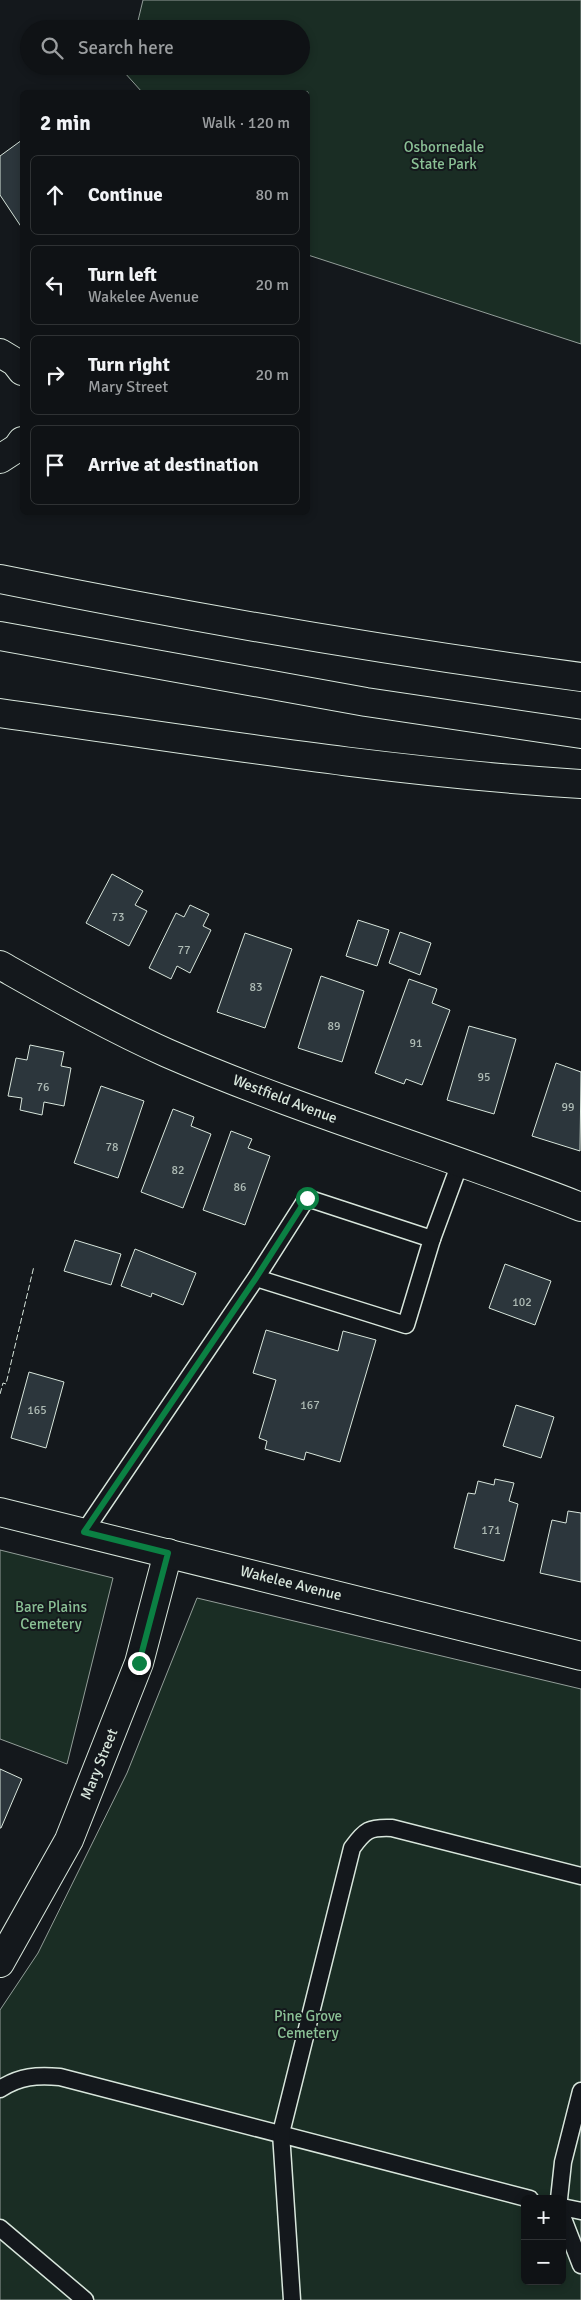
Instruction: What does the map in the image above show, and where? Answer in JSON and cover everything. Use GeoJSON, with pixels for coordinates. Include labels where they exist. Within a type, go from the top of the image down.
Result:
{"type":"FeatureCollection","features":[{"type":"Feature","properties":{"kind":"main road"},"geometry":{"type":"LineString","coordinates":[[0,353],[14,362],[20,370]]}},
{"type":"Feature","properties":{"kind":"main road"},"geometry":{"type":"LineString","coordinates":[[0,459],[17,448],[20,444]]}},
{"type":"Feature","properties":{"kind":"main road"},"geometry":{"type":"LineString","coordinates":[[0,579],[145,608],[487,664],[581,677]]}},
{"type":"Feature","properties":{"kind":"main road"},"geometry":{"type":"LineString","coordinates":[[0,636],[366,702],[581,734]]}},
{"type":"Feature","properties":{"kind":"main road"},"geometry":{"type":"LineString","coordinates":[[0,713],[259,750],[477,777],[581,784]]}},
{"type":"Feature","properties":{"kind":"main road","name":"Westfield Avenue"},"geometry":{"type":"LineString","coordinates":[[0,964],[83,1013],[167,1053],[287,1101],[581,1207]]}},
{"type":"Feature","properties":{"kind":"main road","name":"Wakelee Avenue"},"geometry":{"type":"LineString","coordinates":[[0,1512],[581,1656]]}},
{"type":"Feature","properties":{"kind":"main road","name":"Mary Street"},"geometry":{"type":"LineString","coordinates":[[0,1963],[69,1840],[139,1663],[168,1553]]}},
{"type":"Feature","properties":{"kind":"lane"},"geometry":{"type":"LineString","coordinates":[[256,1278],[406,1325],[432,1239],[460,1163]]}},
{"type":"Feature","properties":{"kind":"lane"},"geometry":{"type":"LineString","coordinates":[[84,1532],[256,1278],[307,1198],[432,1239]]}},
{"type":"Feature","properties":{"kind":"lane"},"geometry":{"type":"LineString","coordinates":[[292,2300],[281,2133],[352,1848],[361,1836],[373,1827],[392,1828],[581,1876]]}},
{"type":"Feature","properties":{"kind":"lane"},"geometry":{"type":"LineString","coordinates":[[0,2089],[11,2082],[32,2075],[60,2077],[521,2197]]}},
{"type":"Feature","properties":{"kind":"lane"},"geometry":{"type":"LineString","coordinates":[[559,2195],[563,2162],[581,2091]]}},
{"type":"Feature","properties":{"kind":"lane"},"geometry":{"type":"LineString","coordinates":[[566,2208],[581,2211]]}},
{"type":"Feature","properties":{"kind":"lane"},"geometry":{"type":"LineString","coordinates":[[566,2226],[581,2265]]}},
{"type":"Feature","properties":{"kind":"lane"},"geometry":{"type":"LineString","coordinates":[[0,2228],[85,2300]]}},
{"type":"Feature","properties":{"kind":"green space","name":"Osbornedale State Park"},"geometry":{"type":"Polygon","coordinates":[[[143,0],[581,0],[581,344],[310,256],[310,90],[140,90],[127,75],[310,75],[310,20],[138,20],[143,0]]]}},
{"type":"Feature","properties":{"kind":"green space","name":"Bare Plains Cemetery"},"geometry":{"type":"Polygon","coordinates":[[[0,1550],[113,1578],[67,1764],[0,1739],[0,1550]]]}},
{"type":"Feature","properties":{"kind":"green space","name":"Pine Grove Cemetery"},"geometry":{"type":"Polygon","coordinates":[[[197,1598],[581,1689],[581,2300],[0,2300],[0,2010],[38,1953],[127,1773],[197,1598]]]}},
{"type":"Feature","properties":{"kind":"building"},"geometry":{"type":"Polygon","coordinates":[[[20,141],[20,225],[0,195],[0,156],[20,141]]]}},
{"type":"Feature","properties":{"kind":"building"},"geometry":{"type":"Polygon","coordinates":[[[112,874],[143,891],[135,905],[147,911],[129,946],[86,923],[112,874]]]}},
{"type":"Feature","properties":{"kind":"building"},"geometry":{"type":"Polygon","coordinates":[[[190,905],[209,914],[203,926],[211,930],[190,973],[177,966],[171,979],[149,968],[176,913],[184,917],[190,905]]]}},
{"type":"Feature","properties":{"kind":"building"},"geometry":{"type":"Polygon","coordinates":[[[358,920],[389,930],[377,966],[346,956],[358,920]]]}},
{"type":"Feature","properties":{"kind":"building"},"geometry":{"type":"Polygon","coordinates":[[[400,932],[431,943],[420,975],[389,963],[400,932]]]}},
{"type":"Feature","properties":{"kind":"building"},"geometry":{"type":"Polygon","coordinates":[[[245,933],[292,949],[265,1028],[217,1012],[245,933]]]}},
{"type":"Feature","properties":{"kind":"building"},"geometry":{"type":"Polygon","coordinates":[[[321,976],[364,991],[342,1062],[298,1048],[321,976]]]}},
{"type":"Feature","properties":{"kind":"building"},"geometry":{"type":"Polygon","coordinates":[[[409,979],[437,989],[432,1003],[450,1010],[422,1085],[406,1079],[404,1084],[375,1073],[409,979]]]}},
{"type":"Feature","properties":{"kind":"building"},"geometry":{"type":"Polygon","coordinates":[[[469,1026],[516,1039],[494,1114],[447,1100],[469,1026]]]}},
{"type":"Feature","properties":{"kind":"building"},"geometry":{"type":"Polygon","coordinates":[[[30,1045],[64,1052],[61,1066],[71,1068],[64,1106],[44,1102],[42,1115],[20,1110],[22,1098],[8,1096],[16,1058],[27,1060],[30,1045]]]}},
{"type":"Feature","properties":{"kind":"building"},"geometry":{"type":"Polygon","coordinates":[[[556,1063],[581,1072],[580,1151],[532,1136],[556,1063]]]}},
{"type":"Feature","properties":{"kind":"building"},"geometry":{"type":"Polygon","coordinates":[[[101,1086],[144,1101],[118,1178],[74,1163],[101,1086]]]}},
{"type":"Feature","properties":{"kind":"building"},"geometry":{"type":"Polygon","coordinates":[[[173,1109],[194,1117],[191,1126],[211,1134],[183,1208],[141,1192],[173,1109]]]}},
{"type":"Feature","properties":{"kind":"building"},"geometry":{"type":"Polygon","coordinates":[[[231,1131],[252,1139],[248,1148],[270,1156],[245,1225],[203,1210],[231,1131]]]}},
{"type":"Feature","properties":{"kind":"building"},"geometry":{"type":"Polygon","coordinates":[[[75,1240],[121,1254],[111,1285],[64,1271],[75,1240]]]}},
{"type":"Feature","properties":{"kind":"building"},"geometry":{"type":"Polygon","coordinates":[[[135,1249],[196,1273],[183,1305],[152,1293],[151,1297],[121,1286],[135,1249]]]}},
{"type":"Feature","properties":{"kind":"building"},"geometry":{"type":"Polygon","coordinates":[[[505,1264],[551,1281],[535,1325],[489,1308],[505,1264]]]}},
{"type":"Feature","properties":{"kind":"building"},"geometry":{"type":"Polygon","coordinates":[[[266,1330],[338,1351],[343,1331],[376,1340],[340,1462],[306,1452],[304,1460],[265,1449],[267,1441],[259,1438],[276,1380],[253,1373],[266,1330]]]}},
{"type":"Feature","properties":{"kind":"building"},"geometry":{"type":"Polygon","coordinates":[[[29,1372],[64,1382],[46,1448],[11,1438],[29,1372]]]}},
{"type":"Feature","properties":{"kind":"building"},"geometry":{"type":"Polygon","coordinates":[[[516,1405],[554,1417],[541,1458],[503,1446],[516,1405]]]}},
{"type":"Feature","properties":{"kind":"building"},"geometry":{"type":"Polygon","coordinates":[[[495,1479],[514,1483],[509,1501],[518,1504],[504,1561],[454,1548],[468,1493],[475,1494],[478,1481],[494,1485],[495,1479]]]}},
{"type":"Feature","properties":{"kind":"building"},"geometry":{"type":"Polygon","coordinates":[[[568,1511],[581,1513],[581,1582],[540,1573],[552,1520],[566,1523],[568,1511]]]}},
{"type":"Feature","properties":{"kind":"building"},"geometry":{"type":"Polygon","coordinates":[[[0,1769],[22,1779],[1,1828],[0,1828],[0,1769]]]}},
{"type":"Feature","properties":{"kind":"fence"},"geometry":{"type":"LineString","coordinates":[[0,1394],[3,1383],[6,1384],[34,1266]]}},
{"type":"Feature","properties":{"kind":"route"},"geometry":{"type":"LineString","coordinates":[[139,1663],[168,1553],[84,1532],[256,1278],[307,1198]]}}]}
